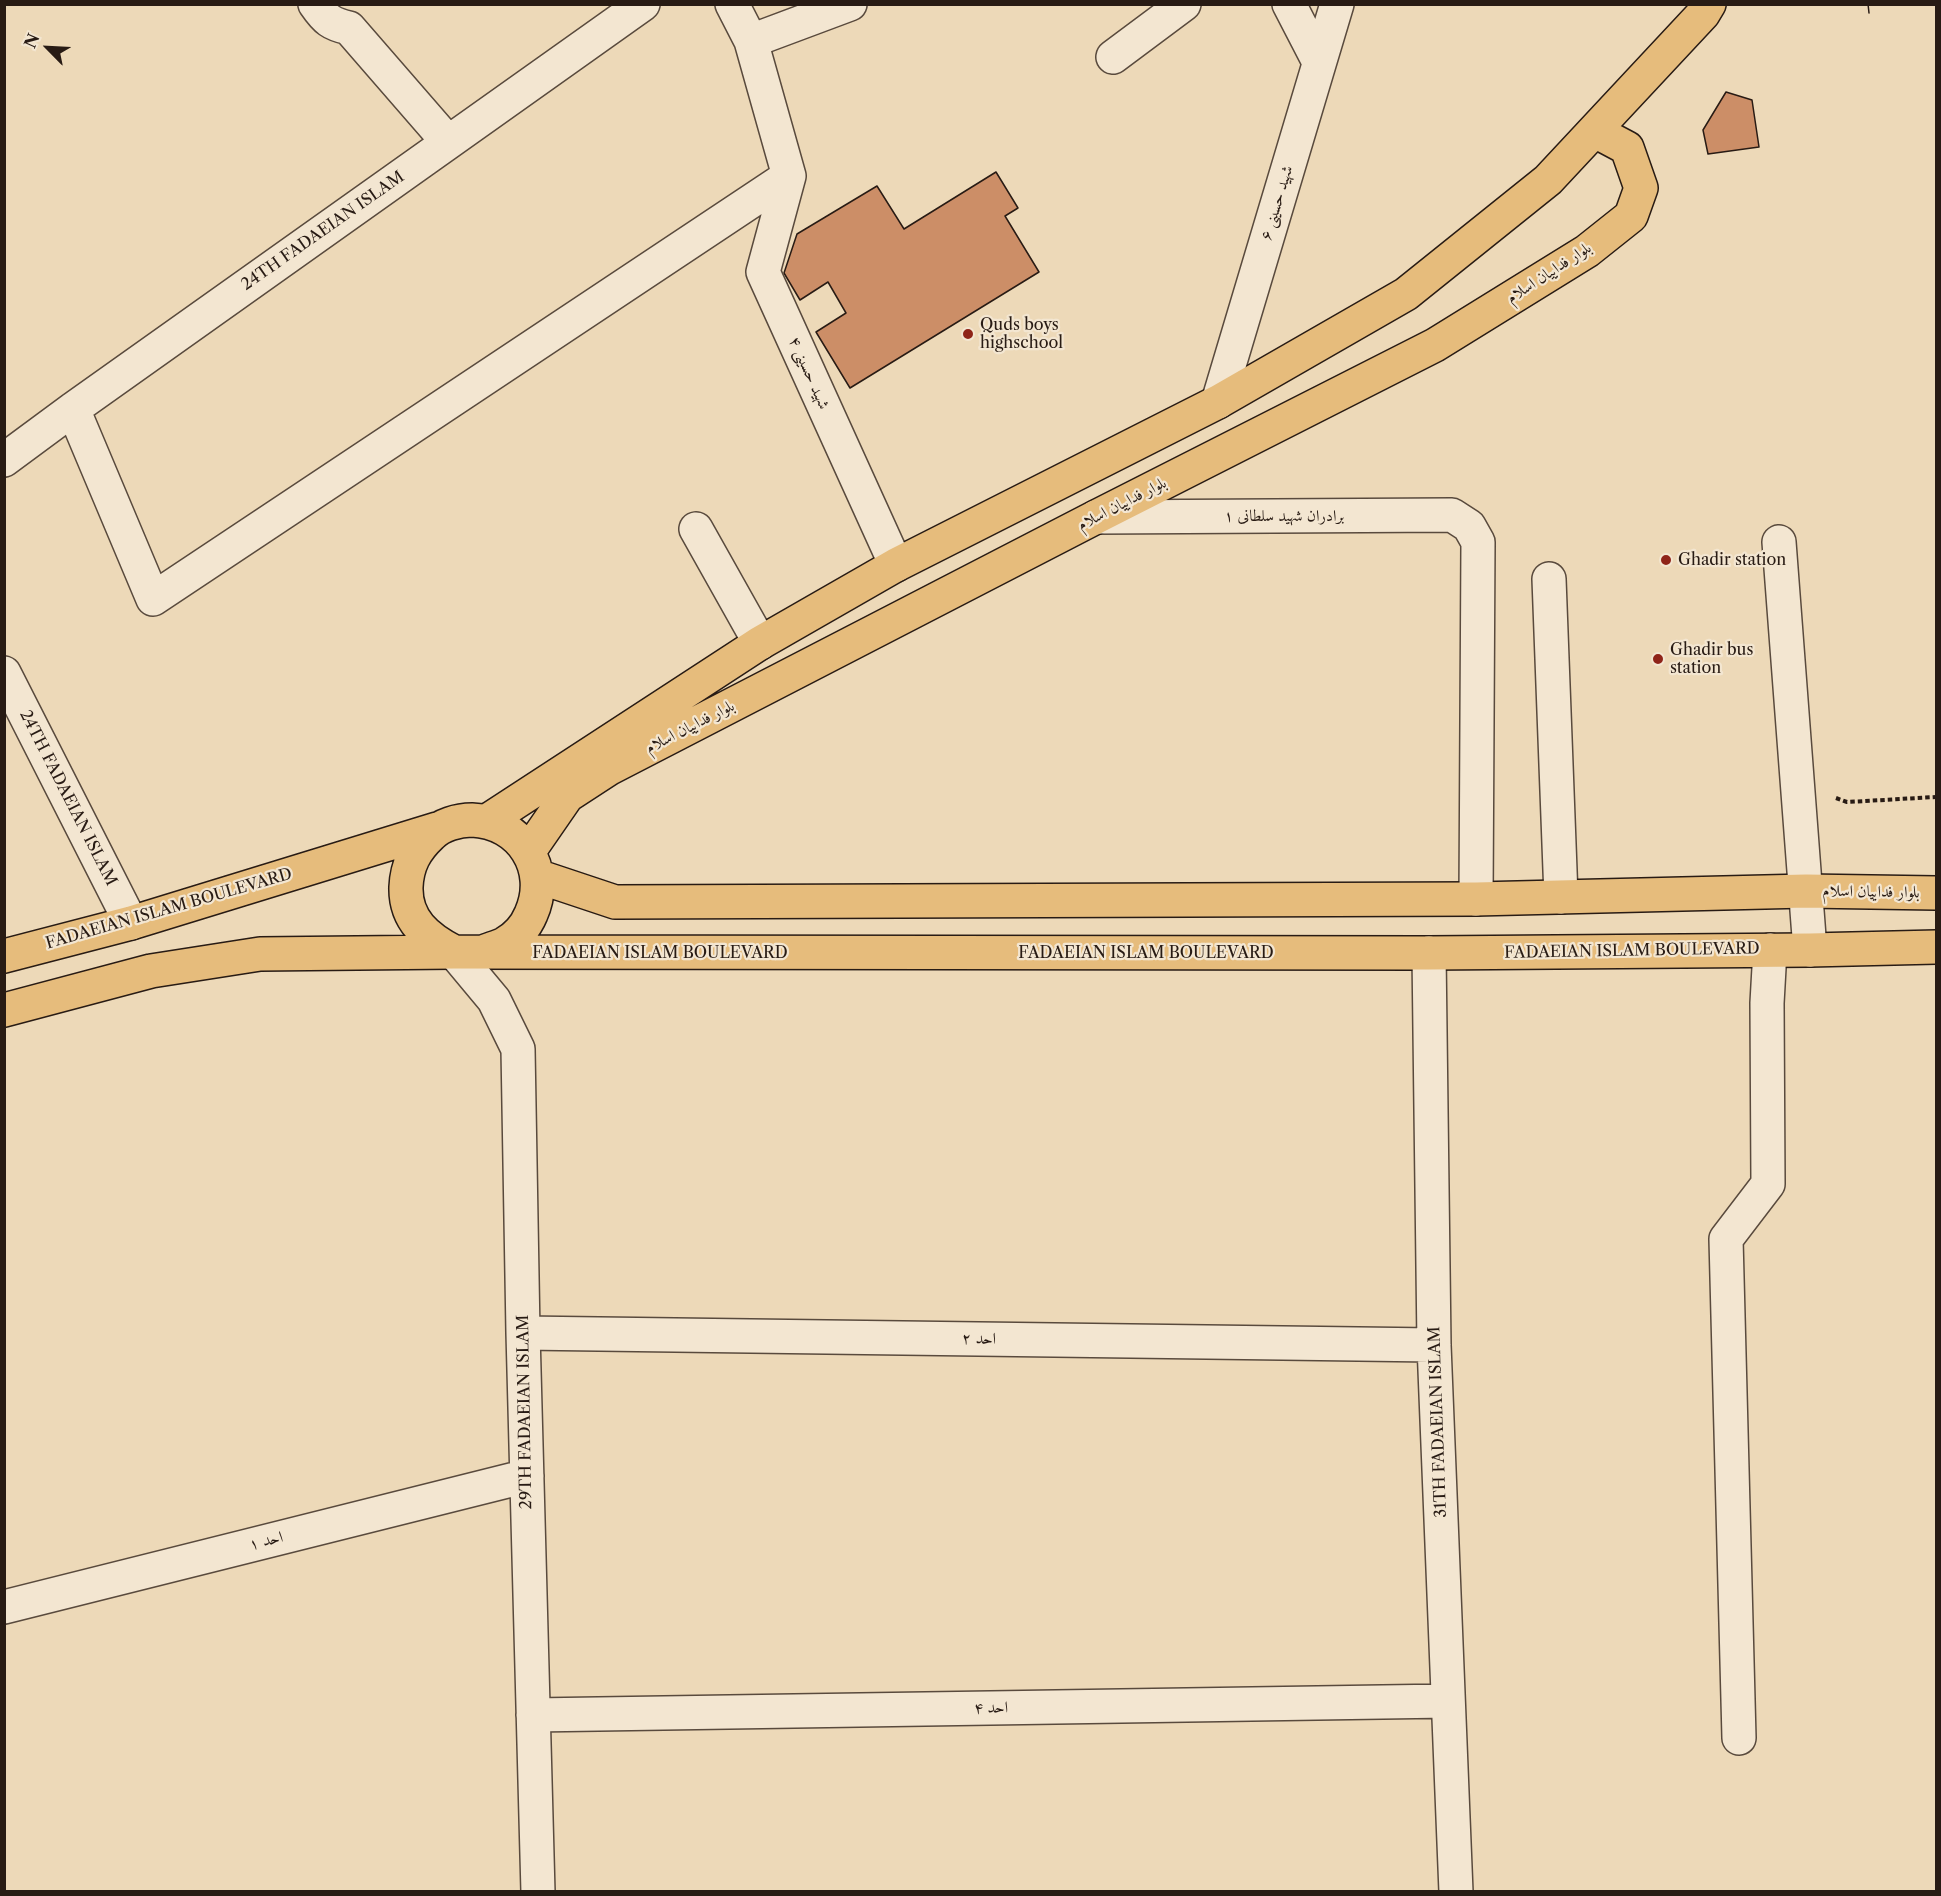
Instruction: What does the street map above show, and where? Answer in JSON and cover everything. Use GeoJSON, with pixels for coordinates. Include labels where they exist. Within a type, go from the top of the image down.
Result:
{"type":"FeatureCollection","features":[{"type":"Feature","properties":{"kind":"main road","name":"بلوار فداییان اسلام"},"geometry":{"type":"LineString","coordinates":[[487,821],[760,643],[896,565],[1218,402],[1406,294],[1548,180],[1703,14],[1709,4]]}},
{"type":"Feature","properties":{"kind":"main road","name":"بلوار فداییان اسلام"},"geometry":{"type":"LineString","coordinates":[[533,864],[567,796],[610,768],[1435,345],[1587,250],[1631,216],[1641,188],[1627,148],[1595,131]]}},
{"type":"Feature","properties":{"kind":"main road"},"geometry":{"type":"LineString","coordinates":[[462,820],[487,821],[511,832],[533,864],[536,902],[526,926],[506,943],[468,952],[433,941],[415,921],[406,897],[407,870],[418,847],[437,829],[462,820]]}},
{"type":"Feature","properties":{"kind":"main road","name":"FADAEIAN ISLAM BOULEVARD"},"geometry":{"type":"LineString","coordinates":[[4,956],[132,923],[437,829]]}},
{"type":"Feature","properties":{"kind":"main road"},"geometry":{"type":"LineString","coordinates":[[533,864],[615,902],[1476,899],[1806,891]]}},
{"type":"Feature","properties":{"kind":"main road","name":"بلوار فداییان اسلام"},"geometry":{"type":"LineString","coordinates":[[1806,891],[1936,893]]}},
{"type":"Feature","properties":{"kind":"main road"},"geometry":{"type":"LineString","coordinates":[[1810,950],[1936,947]]}},
{"type":"Feature","properties":{"kind":"main road","name":"FADAEIAN ISLAM BOULEVARD"},"geometry":{"type":"LineString","coordinates":[[4,1010],[151,971],[260,954],[468,952],[1429,953],[1810,950]]}},
{"type":"Feature","properties":{"kind":"street"},"geometry":{"type":"LineString","coordinates":[[315,4],[334,24],[349,28],[448,142]]}},
{"type":"Feature","properties":{"kind":"street","name":"24TH FADAEIAN ISLAM"},"geometry":{"type":"LineString","coordinates":[[4,460],[643,4]]}},
{"type":"Feature","properties":{"kind":"street"},"geometry":{"type":"LineString","coordinates":[[73,409],[153,599],[789,176],[751,41],[732,4]]}},
{"type":"Feature","properties":{"kind":"street"},"geometry":{"type":"LineString","coordinates":[[751,41],[850,4]]}},
{"type":"Feature","properties":{"kind":"street"},"geometry":{"type":"LineString","coordinates":[[1113,57],[1184,4]]}},
{"type":"Feature","properties":{"kind":"street"},"geometry":{"type":"LineString","coordinates":[[1289,4],[1319,62]]}},
{"type":"Feature","properties":{"kind":"street","name":"شهید حسینی ۶"},"geometry":{"type":"LineString","coordinates":[[1218,402],[1337,4]]}},
{"type":"Feature","properties":{"kind":"street","name":"شهید حسینی ۴"},"geometry":{"type":"LineString","coordinates":[[789,176],[763,272],[896,565]]}},
{"type":"Feature","properties":{"kind":"street","name":"برادران شهید سلطانی ۱"},"geometry":{"type":"LineString","coordinates":[[1096,517],[1452,515],[1469,526],[1479,542],[1476,899]]}},
{"type":"Feature","properties":{"kind":"street"},"geometry":{"type":"LineString","coordinates":[[696,529],[760,643]]}},
{"type":"Feature","properties":{"kind":"street"},"geometry":{"type":"LineString","coordinates":[[1779,542],[1810,950]]}},
{"type":"Feature","properties":{"kind":"street"},"geometry":{"type":"LineString","coordinates":[[1549,579],[1562,897]]}},
{"type":"Feature","properties":{"kind":"street","name":"24TH FADAEIAN ISLAM"},"geometry":{"type":"LineString","coordinates":[[4,674],[132,923]]}},
{"type":"Feature","properties":{"kind":"street"},"geometry":{"type":"LineString","coordinates":[[1739,1738],[1726,1239],[1768,1184],[1767,1003],[1770,950]]}},
{"type":"Feature","properties":{"kind":"street","name":"29TH FADAEIAN ISLAM"},"geometry":{"type":"LineString","coordinates":[[468,952],[518,1049],[538,1892]]}},
{"type":"Feature","properties":{"kind":"street","name":"31TH FADAEIAN ISLAM"},"geometry":{"type":"LineString","coordinates":[[1429,953],[1434,1345],[1456,1892]]}},
{"type":"Feature","properties":{"kind":"street","name":"احد ۲"},"geometry":{"type":"LineString","coordinates":[[523,1333],[1434,1345]]}},
{"type":"Feature","properties":{"kind":"street","name":"احد ۱"},"geometry":{"type":"LineString","coordinates":[[4,1606],[527,1476]]}},
{"type":"Feature","properties":{"kind":"street","name":"احد ۴"},"geometry":{"type":"LineString","coordinates":[[533,1715],[1448,1701]]}},
{"type":"Feature","properties":{"kind":"path"},"geometry":{"type":"LineString","coordinates":[[1798,784],[1847,802],[1936,797]]}},
{"type":"Feature","properties":{"kind":"building"},"geometry":{"type":"Polygon","coordinates":[[[1726,92],[1752,100],[1759,147],[1708,154],[1703,130],[1726,92]]]}},
{"type":"Feature","properties":{"kind":"building"},"geometry":{"type":"Polygon","coordinates":[[[996,172],[1018,208],[1005,216],[1039,272],[850,388],[816,332],[846,313],[828,282],[800,300],[784,273],[797,234],[877,186],[904,229],[996,172]]]}},
{"type":"Feature","properties":{"kind":"tram line"},"geometry":{"type":"LineString","coordinates":[[1868,4],[1869,13]]}},
{"type":"Feature","properties":{"kind":"place","name":"Quds boys highschool"},"geometry":{"type":"Point","coordinates":[968,334]}},
{"type":"Feature","properties":{"kind":"place","name":"Ghadir station"},"geometry":{"type":"Point","coordinates":[1666,560]}},
{"type":"Feature","properties":{"kind":"place","name":"Ghadir bus station"},"geometry":{"type":"Point","coordinates":[1658,659]}}]}
